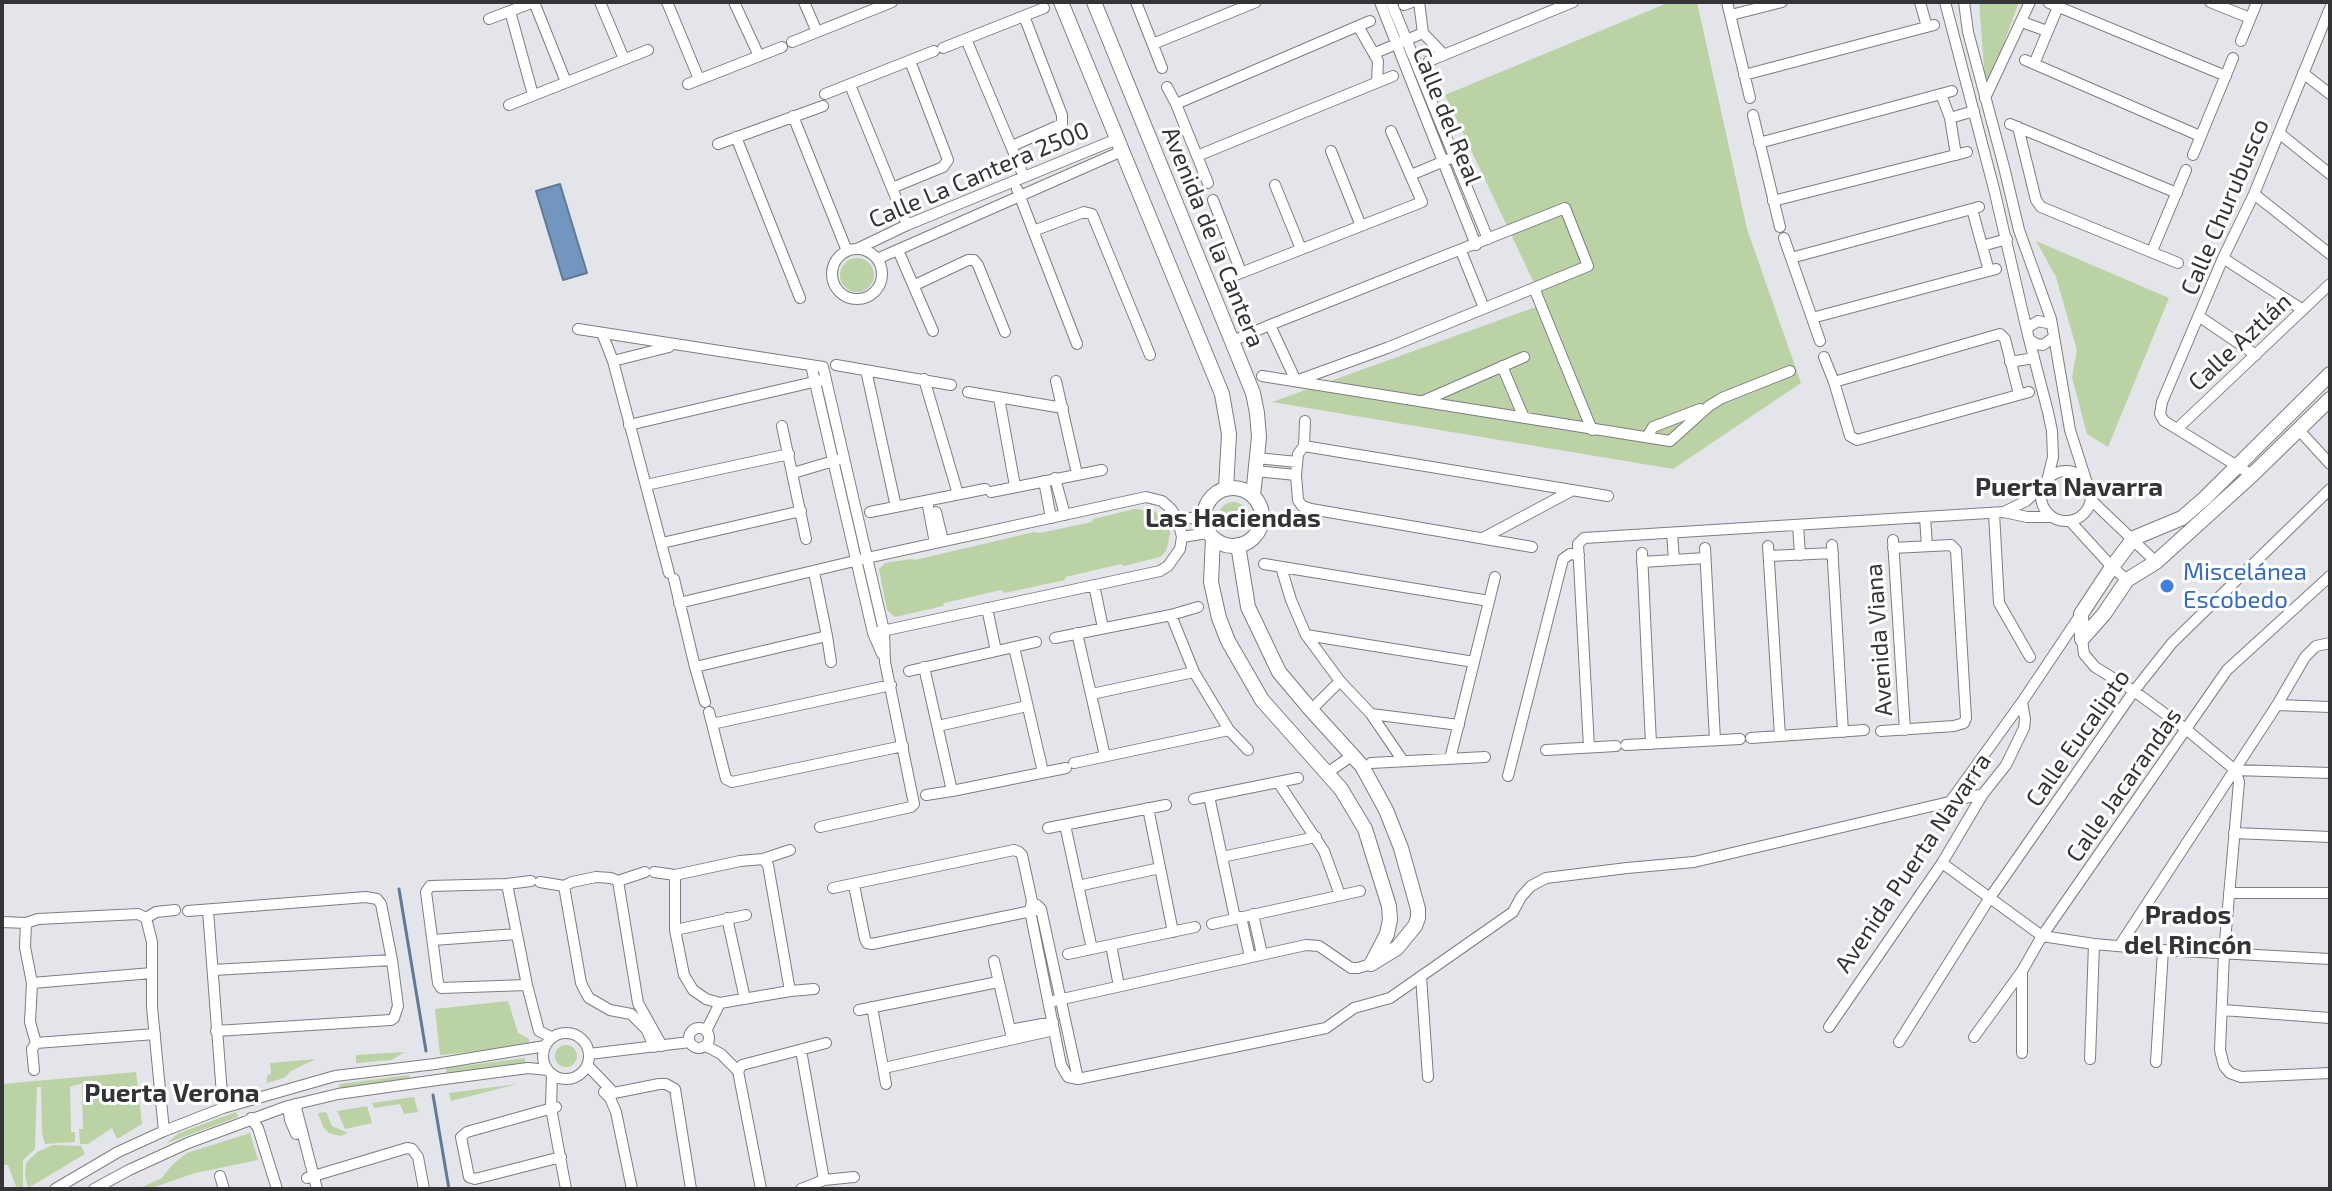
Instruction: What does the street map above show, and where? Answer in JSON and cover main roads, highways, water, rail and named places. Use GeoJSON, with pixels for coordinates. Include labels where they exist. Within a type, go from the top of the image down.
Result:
{"type":"FeatureCollection","features":[{"type":"Feature","properties":{"kind":"water"},"geometry":{"type":"Polygon","coordinates":[[[560,184],[587,273],[563,280],[536,191],[560,184]]]}},
{"type":"Feature","properties":{"kind":"waterway"},"geometry":{"type":"LineString","coordinates":[[399,889],[426,1051]]}},
{"type":"Feature","properties":{"kind":"waterway"},"geometry":{"type":"LineString","coordinates":[[433,1095],[449,1189]]}},
{"type":"Feature","properties":{"kind":"place","name":"Miscelánea Escobedo"},"geometry":{"type":"Point","coordinates":[2167,586]}},
{"type":"Feature","properties":{"kind":"district","name":"Puerta Navarra"},"geometry":{"type":"Point","coordinates":[2069,487]}},
{"type":"Feature","properties":{"kind":"district","name":"Las Haciendas"},"geometry":{"type":"Point","coordinates":[1233,518]}},
{"type":"Feature","properties":{"kind":"district","name":"Prados del Rincón"},"geometry":{"type":"Point","coordinates":[2188,930]}},
{"type":"Feature","properties":{"kind":"district","name":"Puerta Verona"},"geometry":{"type":"Point","coordinates":[172,1093]}}]}
